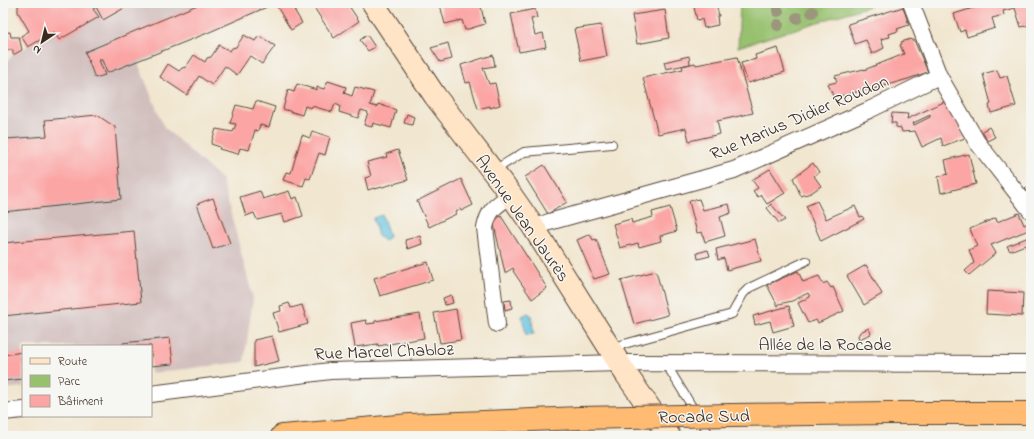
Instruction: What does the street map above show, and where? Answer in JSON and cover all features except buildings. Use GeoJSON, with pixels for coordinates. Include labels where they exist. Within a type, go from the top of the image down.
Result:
{"type":"FeatureCollection","features":[{"type":"Feature","properties":{"kind":"highway","name":"Rocade Sud"},"geometry":{"type":"LineString","coordinates":[[282,436],[410,425],[579,418],[888,413],[1031,413]]}},
{"type":"Feature","properties":{"kind":"main road","name":"Avenue Jean Jaurès"},"geometry":{"type":"LineString","coordinates":[[373,3],[421,76],[512,195],[615,356],[669,436]]}},
{"type":"Feature","properties":{"kind":"street"},"geometry":{"type":"LineString","coordinates":[[911,3],[939,76],[977,142],[1031,210]]}},
{"type":"Feature","properties":{"kind":"street","name":"Rue Marius Didier Roudon"},"geometry":{"type":"LineString","coordinates":[[534,228],[549,222],[734,170],[869,110],[939,76]]}},
{"type":"Feature","properties":{"kind":"street"},"geometry":{"type":"LineString","coordinates":[[496,324],[485,228],[487,218],[492,209],[512,195]]}},
{"type":"Feature","properties":{"kind":"street","name":"Allée de la Rocade"},"geometry":{"type":"LineString","coordinates":[[615,356],[666,364],[1031,364]]}},
{"type":"Feature","properties":{"kind":"street","name":"Rue Marcel Chabloz"},"geometry":{"type":"LineString","coordinates":[[152,394],[330,371],[615,356]]}},
{"type":"Feature","properties":{"kind":"street"},"geometry":{"type":"LineString","coordinates":[[3,412],[22,410]]}},
{"type":"Feature","properties":{"kind":"lane"},"geometry":{"type":"LineString","coordinates":[[493,171],[524,152],[612,144]]}},
{"type":"Feature","properties":{"kind":"lane"},"geometry":{"type":"LineString","coordinates":[[615,356],[732,314],[743,294],[749,288],[806,260]]}},
{"type":"Feature","properties":{"kind":"lane"},"geometry":{"type":"LineString","coordinates":[[666,364],[710,436]]}},
{"type":"Feature","properties":{"kind":"shaded area"},"geometry":{"type":"Polygon","coordinates":[[[103,3],[279,3],[138,63],[164,127],[222,180],[253,298],[244,362],[152,373],[152,345],[22,345],[22,387],[3,389],[3,65],[13,55],[103,3]]]}},
{"type":"Feature","properties":{"kind":"green space"},"geometry":{"type":"Polygon","coordinates":[[[740,3],[879,3],[738,47],[740,3]]]}},
{"type":"Feature","properties":{"kind":"water"},"geometry":{"type":"Polygon","coordinates":[[[382,215],[389,235],[388,239],[384,241],[378,236],[373,218],[382,215]]]}},
{"type":"Feature","properties":{"kind":"water"},"geometry":{"type":"Polygon","coordinates":[[[528,313],[531,315],[534,334],[526,335],[522,316],[528,313]]]}}]}
